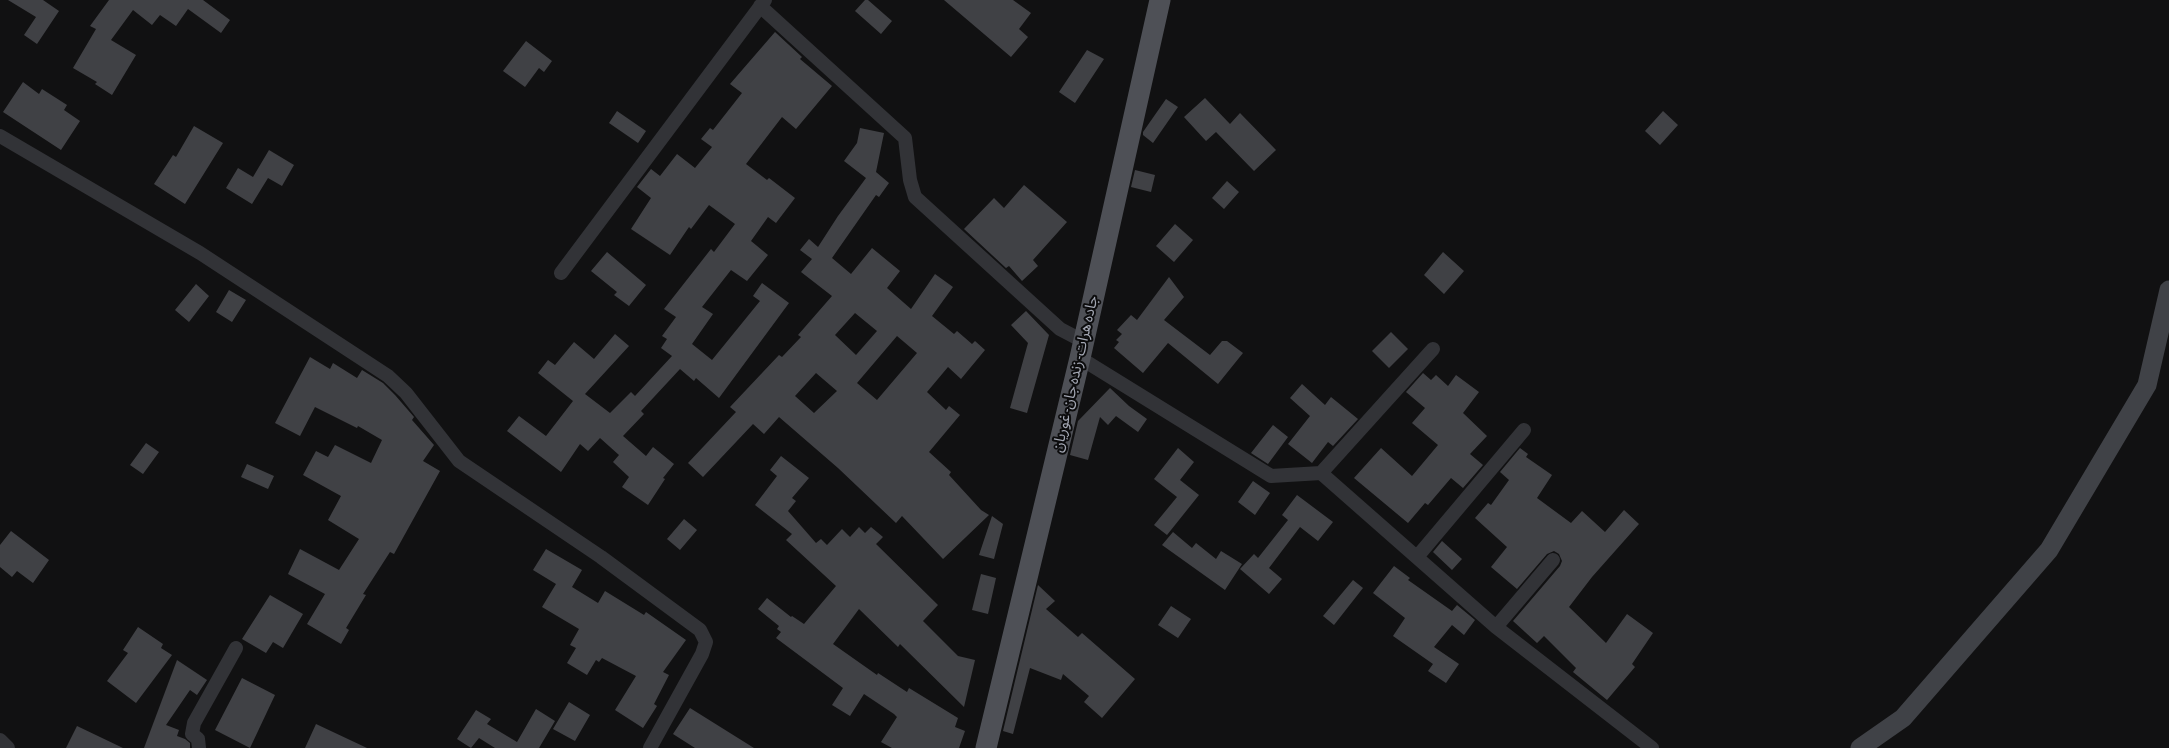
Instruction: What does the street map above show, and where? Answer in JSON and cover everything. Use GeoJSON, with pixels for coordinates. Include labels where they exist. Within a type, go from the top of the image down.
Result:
{"type":"FeatureCollection","features":[{"type":"Feature","properties":{"kind":"main road","name":"جاده هرات- زنده جان- غوریان"},"geometry":{"type":"LineString","coordinates":[[986,748],[1082,350],[1160,0]]}},
{"type":"Feature","properties":{"kind":"street"},"geometry":{"type":"LineString","coordinates":[[561,273],[762,3],[905,138],[910,180],[915,197],[1082,350],[1271,476],[1321,473],[1433,349]]}},
{"type":"Feature","properties":{"kind":"street"},"geometry":{"type":"LineString","coordinates":[[0,136],[200,253],[388,376],[406,393],[459,461],[601,557],[700,630],[706,642],[702,654],[650,748]]}},
{"type":"Feature","properties":{"kind":"street"},"geometry":{"type":"LineString","coordinates":[[1860,748],[1903,718],[2049,550],[2147,384],[2169,290]]}},
{"type":"Feature","properties":{"kind":"street"},"geometry":{"type":"LineString","coordinates":[[1417,557],[1524,430]]}},
{"type":"Feature","properties":{"kind":"street"},"geometry":{"type":"LineString","coordinates":[[1321,473],[1496,627],[1652,748]]}},
{"type":"Feature","properties":{"kind":"street"},"geometry":{"type":"LineString","coordinates":[[1496,627],[1553,560]]}},
{"type":"Feature","properties":{"kind":"street"},"geometry":{"type":"LineString","coordinates":[[199,748],[198,739],[192,734],[194,723],[236,648]]}},
{"type":"Feature","properties":{"kind":"street"},"geometry":{"type":"LineString","coordinates":[[0,740],[8,748]]}},
{"type":"Feature","properties":{"kind":"building"},"geometry":{"type":"Polygon","coordinates":[[[8,0],[43,0],[59,11],[37,44],[24,35],[36,17],[8,0]]]}},
{"type":"Feature","properties":{"kind":"building"},"geometry":{"type":"Polygon","coordinates":[[[109,0],[203,0],[230,20],[221,33],[188,9],[176,26],[160,15],[152,25],[133,10],[111,40],[136,55],[112,95],[95,84],[97,82],[73,68],[96,29],[90,26],[109,0]]]}},
{"type":"Feature","properties":{"kind":"building"},"geometry":{"type":"Polygon","coordinates":[[[865,0],[868,0],[892,21],[881,34],[855,11],[865,0]]]}},
{"type":"Feature","properties":{"kind":"building"},"geometry":{"type":"Polygon","coordinates":[[[944,0],[1013,0],[1031,13],[1019,29],[1028,37],[1011,57],[944,0]]]}},
{"type":"Feature","properties":{"kind":"building"},"geometry":{"type":"Polygon","coordinates":[[[775,32],[802,57],[800,59],[832,86],[796,129],[782,117],[746,164],[767,180],[769,178],[795,198],[776,223],[768,217],[751,241],[768,255],[747,281],[731,270],[702,307],[713,314],[692,344],[712,360],[760,301],[753,296],[762,283],[789,303],[719,398],[696,378],[694,381],[680,369],[641,411],[644,414],[623,436],[646,456],[653,447],[674,464],[663,478],[665,479],[648,505],[622,487],[629,477],[613,462],[619,455],[600,438],[588,451],[580,444],[561,472],[507,431],[519,416],[546,436],[573,401],[538,373],[548,360],[555,365],[574,342],[594,359],[615,334],[629,346],[585,394],[610,413],[631,392],[635,396],[672,356],[661,348],[667,339],[662,336],[676,317],[664,309],[711,249],[714,252],[735,224],[709,205],[691,229],[689,227],[670,255],[631,229],[651,198],[637,187],[651,169],[660,176],[677,154],[695,168],[712,147],[701,139],[710,128],[713,130],[742,93],[730,84],[775,32]]]}},
{"type":"Feature","properties":{"kind":"building"},"geometry":{"type":"Polygon","coordinates":[[[526,41],[552,61],[544,72],[539,68],[525,87],[503,71],[526,41]]]}},
{"type":"Feature","properties":{"kind":"building"},"geometry":{"type":"Polygon","coordinates":[[[1087,50],[1104,59],[1075,103],[1059,92],[1087,50]]]}},
{"type":"Feature","properties":{"kind":"building"},"geometry":{"type":"Polygon","coordinates":[[[23,82],[39,94],[42,89],[67,105],[64,110],[80,121],[61,150],[3,112],[23,82]]]}},
{"type":"Feature","properties":{"kind":"building"},"geometry":{"type":"Polygon","coordinates":[[[1205,98],[1230,124],[1240,113],[1276,150],[1254,171],[1216,132],[1206,141],[1184,117],[1205,98]]]}},
{"type":"Feature","properties":{"kind":"building"},"geometry":{"type":"Polygon","coordinates":[[[1166,99],[1178,107],[1153,143],[1143,135],[1143,132],[1166,99]]]}},
{"type":"Feature","properties":{"kind":"building"},"geometry":{"type":"Polygon","coordinates":[[[617,111],[646,131],[638,143],[609,123],[617,111]]]}},
{"type":"Feature","properties":{"kind":"building"},"geometry":{"type":"Polygon","coordinates":[[[1663,111],[1678,125],[1660,145],[1645,131],[1663,111]]]}},
{"type":"Feature","properties":{"kind":"building"},"geometry":{"type":"Polygon","coordinates":[[[194,126],[223,143],[185,204],[154,184],[173,155],[176,157],[194,126]]]}},
{"type":"Feature","properties":{"kind":"building"},"geometry":{"type":"Polygon","coordinates":[[[860,128],[884,133],[876,172],[889,183],[879,197],[876,195],[832,258],[851,274],[872,248],[900,271],[887,288],[911,309],[935,274],[953,287],[932,316],[954,334],[957,331],[972,344],[975,341],[985,350],[961,379],[948,367],[927,392],[946,410],[949,406],[960,415],[929,452],[951,472],[949,475],[981,510],[989,515],[943,559],[902,516],[896,523],[838,468],[779,417],[764,434],[753,424],[703,477],[688,463],[736,412],[730,407],[779,355],[782,357],[801,337],[798,335],[832,296],[801,272],[812,259],[800,250],[809,239],[818,247],[866,178],[844,161],[857,143],[860,128]],[[855,313],[835,335],[856,355],[877,331],[855,313]],[[897,336],[857,383],[877,400],[917,353],[897,336]],[[816,373],[795,396],[814,413],[837,391],[816,373]]]}},
{"type":"Feature","properties":{"kind":"building"},"geometry":{"type":"Polygon","coordinates":[[[269,150],[294,165],[282,186],[268,178],[252,204],[226,188],[238,168],[253,177],[269,150]]]}},
{"type":"Feature","properties":{"kind":"building"},"geometry":{"type":"Polygon","coordinates":[[[1135,170],[1155,175],[1151,192],[1131,187],[1135,170]]]}},
{"type":"Feature","properties":{"kind":"building"},"geometry":{"type":"Polygon","coordinates":[[[1227,181],[1239,192],[1224,209],[1212,198],[1227,181]]]}},
{"type":"Feature","properties":{"kind":"building"},"geometry":{"type":"Polygon","coordinates":[[[1024,185],[1067,222],[1033,260],[1038,266],[1022,281],[1009,266],[1006,268],[964,229],[994,198],[1004,208],[1024,185]]]}},
{"type":"Feature","properties":{"kind":"building"},"geometry":{"type":"Polygon","coordinates":[[[1175,224],[1193,240],[1174,262],[1156,246],[1175,224]]]}},
{"type":"Feature","properties":{"kind":"building"},"geometry":{"type":"Polygon","coordinates":[[[607,252],[646,285],[629,306],[614,295],[617,292],[591,271],[607,252]]]}},
{"type":"Feature","properties":{"kind":"building"},"geometry":{"type":"Polygon","coordinates":[[[1443,252],[1464,271],[1444,294],[1424,275],[1443,252]]]}},
{"type":"Feature","properties":{"kind":"building"},"geometry":{"type":"Polygon","coordinates":[[[1169,277],[1184,297],[1164,320],[1210,355],[1222,341],[1227,341],[1243,353],[1218,384],[1168,343],[1143,373],[1114,348],[1119,342],[1116,340],[1122,334],[1117,330],[1131,315],[1137,320],[1169,277]]]}},
{"type":"Feature","properties":{"kind":"building"},"geometry":{"type":"Polygon","coordinates":[[[196,284],[209,296],[189,322],[175,310],[196,284]]]}},
{"type":"Feature","properties":{"kind":"building"},"geometry":{"type":"Polygon","coordinates":[[[229,290],[246,300],[232,322],[216,312],[229,290]]]}},
{"type":"Feature","properties":{"kind":"building"},"geometry":{"type":"Polygon","coordinates":[[[1026,311],[1049,335],[1027,413],[1010,408],[1028,343],[1011,325],[1026,311]]]}},
{"type":"Feature","properties":{"kind":"building"},"geometry":{"type":"Polygon","coordinates":[[[1391,332],[1408,349],[1389,368],[1372,351],[1391,332]]]}},
{"type":"Feature","properties":{"kind":"building"},"geometry":{"type":"Polygon","coordinates":[[[310,357],[330,369],[333,363],[357,378],[362,370],[383,383],[414,417],[412,420],[434,445],[423,461],[440,471],[394,554],[390,552],[363,594],[366,595],[346,628],[349,630],[341,644],[307,624],[325,594],[288,574],[300,549],[339,570],[359,539],[328,520],[341,496],[303,475],[316,451],[328,457],[335,445],[371,463],[382,440],[358,426],[357,428],[315,407],[300,436],[275,423],[310,357]]]}},
{"type":"Feature","properties":{"kind":"building"},"geometry":{"type":"Polygon","coordinates":[[[1423,373],[1431,380],[1436,375],[1448,386],[1456,375],[1479,392],[1463,413],[1487,436],[1470,454],[1483,465],[1463,488],[1451,478],[1428,505],[1425,503],[1408,523],[1354,478],[1381,448],[1412,476],[1438,445],[1412,423],[1425,408],[1406,392],[1423,373]]]}},
{"type":"Feature","properties":{"kind":"building"},"geometry":{"type":"Polygon","coordinates":[[[1302,384],[1325,405],[1331,397],[1358,419],[1333,446],[1328,442],[1312,463],[1288,444],[1310,416],[1290,398],[1302,384]]]}},
{"type":"Feature","properties":{"kind":"building"},"geometry":{"type":"Polygon","coordinates":[[[1110,388],[1129,406],[1147,419],[1138,432],[1116,416],[1108,425],[1100,417],[1088,460],[1070,455],[1078,421],[1110,388]]]}},
{"type":"Feature","properties":{"kind":"building"},"geometry":{"type":"Polygon","coordinates":[[[1273,425],[1288,437],[1268,464],[1251,453],[1273,425]]]}},
{"type":"Feature","properties":{"kind":"building"},"geometry":{"type":"Polygon","coordinates":[[[146,443],[159,452],[143,474],[130,465],[146,443]]]}},
{"type":"Feature","properties":{"kind":"building"},"geometry":{"type":"Polygon","coordinates":[[[1178,448],[1194,462],[1180,480],[1199,495],[1167,535],[1154,525],[1177,497],[1154,479],[1178,448]]]}},
{"type":"Feature","properties":{"kind":"building"},"geometry":{"type":"Polygon","coordinates":[[[1520,448],[1528,454],[1526,457],[1552,475],[1537,498],[1571,523],[1582,511],[1605,532],[1624,510],[1639,524],[1592,577],[1569,607],[1606,643],[1627,614],[1653,633],[1632,664],[1635,667],[1607,700],[1573,672],[1576,668],[1544,636],[1537,643],[1513,621],[1560,566],[1562,561],[1559,554],[1554,551],[1547,554],[1517,589],[1491,567],[1507,547],[1475,518],[1488,503],[1491,505],[1509,480],[1500,472],[1520,448]]]}},
{"type":"Feature","properties":{"kind":"building"},"geometry":{"type":"Polygon","coordinates":[[[781,456],[809,478],[792,498],[796,501],[788,511],[816,543],[821,539],[827,545],[842,529],[850,537],[859,527],[865,533],[871,527],[883,537],[876,544],[938,605],[923,621],[958,656],[975,660],[964,707],[900,644],[898,647],[859,609],[833,644],[877,675],[878,673],[907,692],[909,688],[958,718],[955,727],[965,731],[959,748],[892,748],[881,742],[897,717],[864,694],[850,716],[832,705],[843,688],[776,638],[781,632],[777,629],[779,626],[758,609],[767,598],[791,617],[804,624],[836,586],[786,540],[792,534],[755,505],[777,476],[770,470],[781,456]]]}},
{"type":"Feature","properties":{"kind":"building"},"geometry":{"type":"Polygon","coordinates":[[[247,464],[274,476],[268,489],[241,477],[247,464]]]}},
{"type":"Feature","properties":{"kind":"building"},"geometry":{"type":"Polygon","coordinates":[[[1253,481],[1270,493],[1255,515],[1238,502],[1253,481]]]}},
{"type":"Feature","properties":{"kind":"building"},"geometry":{"type":"Polygon","coordinates":[[[1297,495],[1333,522],[1318,541],[1300,527],[1269,568],[1282,579],[1269,594],[1240,569],[1254,554],[1258,558],[1288,520],[1282,515],[1297,495]]]}},
{"type":"Feature","properties":{"kind":"building"},"geometry":{"type":"Polygon","coordinates":[[[992,516],[1003,524],[994,559],[979,555],[992,516]]]}},
{"type":"Feature","properties":{"kind":"building"},"geometry":{"type":"Polygon","coordinates":[[[684,519],[697,530],[680,550],[667,539],[684,519]]]}},
{"type":"Feature","properties":{"kind":"building"},"geometry":{"type":"Polygon","coordinates":[[[11,531],[49,560],[33,583],[17,571],[12,577],[0,567],[0,545],[11,531]]]}},
{"type":"Feature","properties":{"kind":"building"},"geometry":{"type":"Polygon","coordinates":[[[1173,532],[1192,548],[1196,543],[1216,559],[1221,551],[1242,564],[1225,590],[1162,545],[1173,532]]]}},
{"type":"Feature","properties":{"kind":"building"},"geometry":{"type":"Polygon","coordinates":[[[1442,541],[1462,559],[1452,570],[1433,552],[1442,541]]]}},
{"type":"Feature","properties":{"kind":"building"},"geometry":{"type":"Polygon","coordinates":[[[546,549],[582,570],[572,587],[598,603],[605,591],[644,615],[646,612],[686,640],[663,672],[669,675],[654,704],[657,706],[643,728],[615,710],[636,676],[602,658],[599,662],[596,660],[587,675],[567,663],[576,648],[570,645],[579,629],[542,607],[556,584],[533,570],[546,549]]]}},
{"type":"Feature","properties":{"kind":"building"},"geometry":{"type":"Polygon","coordinates":[[[1394,566],[1410,578],[1408,580],[1452,611],[1457,605],[1475,620],[1464,635],[1452,625],[1434,647],[1459,664],[1446,683],[1428,671],[1433,664],[1393,636],[1405,618],[1373,593],[1394,566]]]}},
{"type":"Feature","properties":{"kind":"building"},"geometry":{"type":"Polygon","coordinates":[[[981,574],[996,578],[988,614],[972,610],[981,574]]]}},
{"type":"Feature","properties":{"kind":"building"},"geometry":{"type":"Polygon","coordinates":[[[1353,580],[1363,588],[1334,625],[1323,616],[1353,580]]]}},
{"type":"Feature","properties":{"kind":"building"},"geometry":{"type":"Polygon","coordinates":[[[1038,585],[1055,601],[1046,609],[1078,637],[1082,633],[1135,679],[1102,718],[1084,702],[1089,696],[1063,674],[1061,680],[1030,668],[1013,734],[1003,731],[1038,585]]]}},
{"type":"Feature","properties":{"kind":"building"},"geometry":{"type":"Polygon","coordinates":[[[270,595],[303,614],[283,648],[273,642],[266,653],[242,639],[270,595]]]}},
{"type":"Feature","properties":{"kind":"building"},"geometry":{"type":"Polygon","coordinates":[[[1171,606],[1191,619],[1178,638],[1158,625],[1171,606]]]}},
{"type":"Feature","properties":{"kind":"building"},"geometry":{"type":"Polygon","coordinates":[[[138,627],[163,644],[161,648],[172,655],[136,703],[107,681],[128,653],[123,650],[138,627]]]}},
{"type":"Feature","properties":{"kind":"building"},"geometry":{"type":"Polygon","coordinates":[[[177,660],[207,680],[197,695],[190,690],[166,725],[179,730],[177,736],[190,743],[190,748],[144,748],[177,660]]]}},
{"type":"Feature","properties":{"kind":"building"},"geometry":{"type":"Polygon","coordinates":[[[242,678],[275,695],[250,748],[215,730],[242,678]]]}},
{"type":"Feature","properties":{"kind":"building"},"geometry":{"type":"Polygon","coordinates":[[[569,702],[590,715],[575,741],[553,729],[569,702]]]}},
{"type":"Feature","properties":{"kind":"building"},"geometry":{"type":"Polygon","coordinates":[[[690,708],[754,748],[695,748],[673,734],[690,708]]]}},
{"type":"Feature","properties":{"kind":"building"},"geometry":{"type":"Polygon","coordinates":[[[536,709],[555,721],[539,748],[495,748],[479,738],[471,748],[457,739],[476,710],[491,719],[487,724],[517,742],[536,709]]]}},
{"type":"Feature","properties":{"kind":"building"},"geometry":{"type":"Polygon","coordinates":[[[316,724],[367,748],[305,748],[316,724]]]}},
{"type":"Feature","properties":{"kind":"building"},"geometry":{"type":"Polygon","coordinates":[[[77,726],[123,748],[66,748],[77,726]]]}}]}
